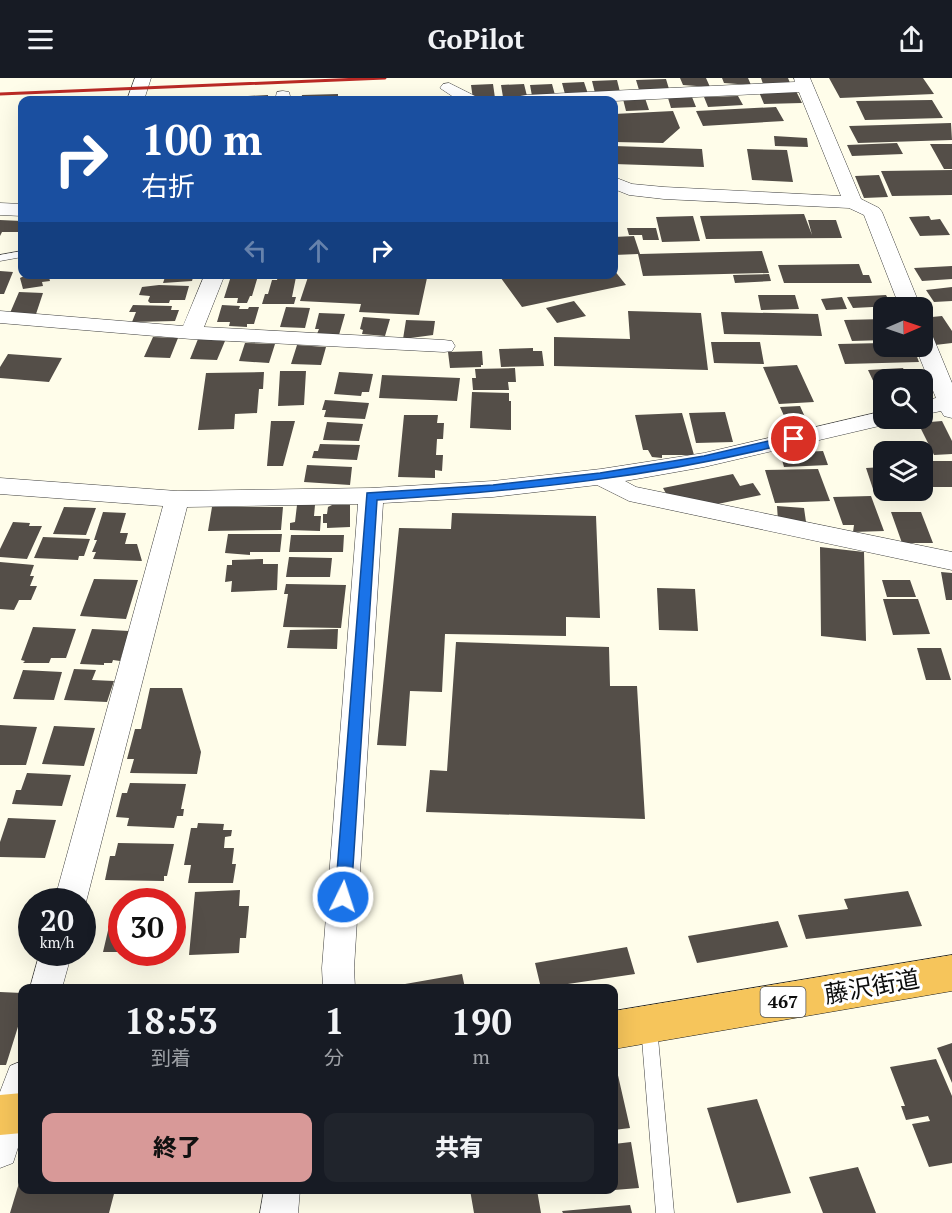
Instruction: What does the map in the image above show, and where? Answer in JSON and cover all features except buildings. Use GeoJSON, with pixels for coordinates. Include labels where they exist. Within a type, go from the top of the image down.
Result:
{"type":"FeatureCollection","features":[{"type":"Feature","properties":{"kind":"highway","name":"藤沢街道"},"geometry":{"type":"LineString","coordinates":[[631,1027],[952,974]]}},
{"type":"Feature","properties":{"kind":"street"},"geometry":{"type":"LineString","coordinates":[[137,96],[143,78]]}},
{"type":"Feature","properties":{"kind":"street"},"geometry":{"type":"LineString","coordinates":[[588,96],[804,82],[853,202]]}},
{"type":"Feature","properties":{"kind":"street"},"geometry":{"type":"LineString","coordinates":[[449,88],[462,96]]}},
{"type":"Feature","properties":{"kind":"street"},"geometry":{"type":"LineString","coordinates":[[618,185],[629,189],[664,193],[853,202],[872,212],[907,297]]}},
{"type":"Feature","properties":{"kind":"street"},"geometry":{"type":"LineString","coordinates":[[0,209],[18,210]]}},
{"type":"Feature","properties":{"kind":"street"},"geometry":{"type":"LineString","coordinates":[[191,333],[213,279]]}},
{"type":"Feature","properties":{"kind":"street"},"geometry":{"type":"LineString","coordinates":[[0,317],[191,333],[444,346]]}},
{"type":"Feature","properties":{"kind":"street"},"geometry":{"type":"LineString","coordinates":[[931,357],[951,405],[933,407]]}},
{"type":"Feature","properties":{"kind":"street"},"geometry":{"type":"LineString","coordinates":[[0,486],[177,499],[371,496],[493,489],[600,477],[704,460],[873,420]]}},
{"type":"Feature","properties":{"kind":"street"},"geometry":{"type":"LineString","coordinates":[[600,477],[629,493],[952,561]]}},
{"type":"Feature","properties":{"kind":"street"},"geometry":{"type":"LineString","coordinates":[[339,984],[338,968],[371,496]]}},
{"type":"Feature","properties":{"kind":"street"},"geometry":{"type":"LineString","coordinates":[[74,888],[177,499]]}},
{"type":"Feature","properties":{"kind":"street"},"geometry":{"type":"LineString","coordinates":[[47,984],[52,966]]}},
{"type":"Feature","properties":{"kind":"street"},"geometry":{"type":"LineString","coordinates":[[279,1213],[281,1194]]}},
{"type":"Feature","properties":{"kind":"lane"},"geometry":{"type":"LineString","coordinates":[[0,258],[18,255]]}},
{"type":"Feature","properties":{"kind":"lane"},"geometry":{"type":"LineString","coordinates":[[631,1027],[665,1213]]}},
{"type":"Feature","properties":{"kind":"railway"},"geometry":{"type":"LineString","coordinates":[[0,94],[385,78]]}},
{"type":"Feature","properties":{"kind":"route"},"geometry":{"type":"LineString","coordinates":[[343,897],[371,496],[493,489],[600,477],[704,460],[794,439]]}}]}
